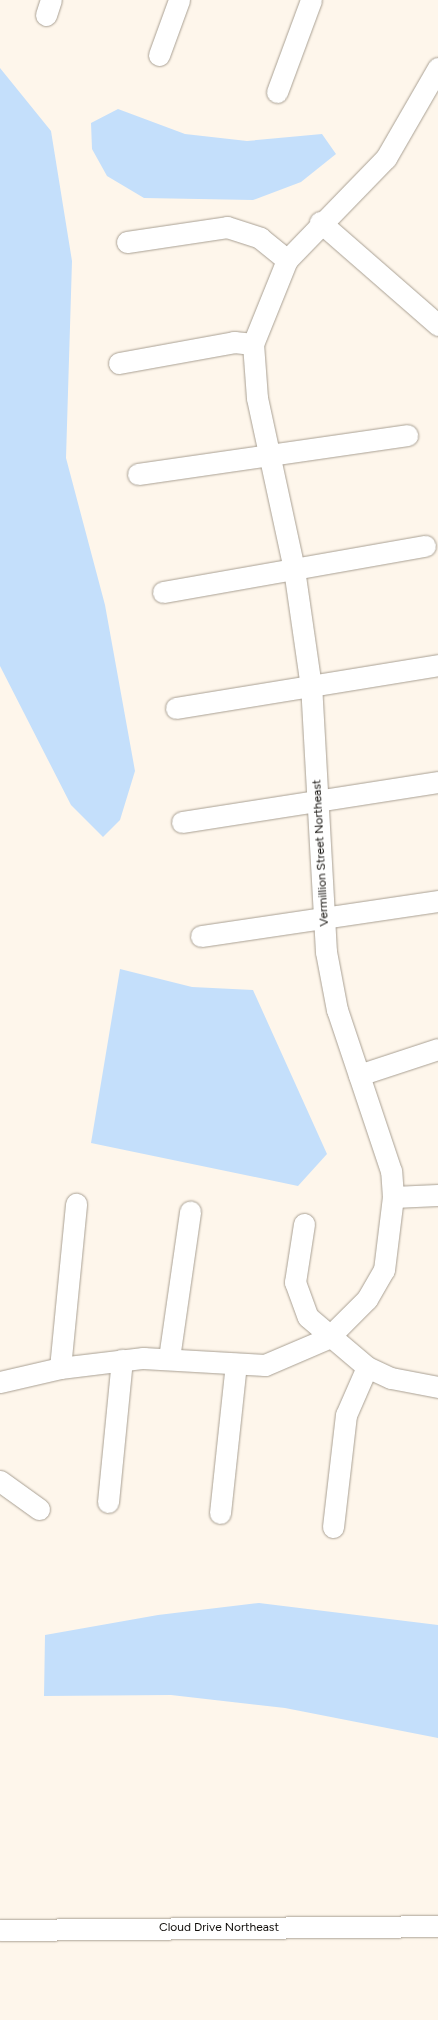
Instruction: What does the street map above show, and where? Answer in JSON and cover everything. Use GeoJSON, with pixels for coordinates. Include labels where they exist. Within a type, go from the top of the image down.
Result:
{"type":"FeatureCollection","features":[{"type":"Feature","properties":{"kind":"street"},"geometry":{"type":"LineString","coordinates":[[160,55],[179,0]]}},
{"type":"Feature","properties":{"kind":"street"},"geometry":{"type":"LineString","coordinates":[[277,92],[311,0]]}},
{"type":"Feature","properties":{"kind":"street","name":"Vermillion Street Northeast"},"geometry":{"type":"LineString","coordinates":[[0,1382],[60,1368],[122,1360],[169,1358],[236,1364],[265,1364],[328,1338],[367,1299],[384,1270],[393,1197],[391,1171],[337,1010],[324,918],[311,686],[294,569],[257,398],[253,344],[286,260],[320,222],[386,158],[438,68]]}},
{"type":"Feature","properties":{"kind":"street"},"geometry":{"type":"LineString","coordinates":[[320,222],[438,326]]}},
{"type":"Feature","properties":{"kind":"street"},"geometry":{"type":"LineString","coordinates":[[127,242],[227,227],[260,238],[286,260]]}},
{"type":"Feature","properties":{"kind":"street"},"geometry":{"type":"LineString","coordinates":[[119,363],[234,342],[253,344]]}},
{"type":"Feature","properties":{"kind":"street"},"geometry":{"type":"LineString","coordinates":[[138,474],[407,434]]}},
{"type":"Feature","properties":{"kind":"street"},"geometry":{"type":"LineString","coordinates":[[163,592],[425,546]]}},
{"type":"Feature","properties":{"kind":"street"},"geometry":{"type":"LineString","coordinates":[[176,708],[438,665]]}},
{"type":"Feature","properties":{"kind":"street"},"geometry":{"type":"LineString","coordinates":[[182,822],[438,782]]}},
{"type":"Feature","properties":{"kind":"street"},"geometry":{"type":"LineString","coordinates":[[201,936],[438,901]]}},
{"type":"Feature","properties":{"kind":"street"},"geometry":{"type":"LineString","coordinates":[[359,1076],[438,1049]]}},
{"type":"Feature","properties":{"kind":"street"},"geometry":{"type":"LineString","coordinates":[[393,1197],[438,1195]]}},
{"type":"Feature","properties":{"kind":"street"},"geometry":{"type":"LineString","coordinates":[[60,1368],[76,1204]]}},
{"type":"Feature","properties":{"kind":"street"},"geometry":{"type":"LineString","coordinates":[[169,1358],[190,1212]]}},
{"type":"Feature","properties":{"kind":"street"},"geometry":{"type":"LineString","coordinates":[[304,1224],[295,1282],[308,1317],[328,1338],[367,1367],[391,1378],[438,1387]]}},
{"type":"Feature","properties":{"kind":"street"},"geometry":{"type":"LineString","coordinates":[[108,1502],[122,1360]]}},
{"type":"Feature","properties":{"kind":"street"},"geometry":{"type":"LineString","coordinates":[[220,1513],[236,1364]]}},
{"type":"Feature","properties":{"kind":"street"},"geometry":{"type":"LineString","coordinates":[[332,1527],[346,1414],[367,1367]]}},
{"type":"Feature","properties":{"kind":"street"},"geometry":{"type":"LineString","coordinates":[[0,1481],[39,1508]]}},
{"type":"Feature","properties":{"kind":"street","name":"Cloud Drive Northeast"},"geometry":{"type":"LineString","coordinates":[[0,1930],[438,1926]]}},
{"type":"Feature","properties":{"kind":"water"},"geometry":{"type":"Polygon","coordinates":[[[0,68],[51,131],[72,261],[66,458],[105,605],[135,771],[120,820],[103,837],[71,805],[0,666],[0,68]]]}},
{"type":"Feature","properties":{"kind":"water"},"geometry":{"type":"Polygon","coordinates":[[[118,109],[185,134],[247,141],[322,134],[336,154],[301,182],[253,200],[144,198],[107,176],[92,149],[91,123],[118,109]]]}},
{"type":"Feature","properties":{"kind":"water"},"geometry":{"type":"Polygon","coordinates":[[[120,969],[192,987],[253,990],[327,1154],[298,1186],[91,1143],[120,969]]]}},
{"type":"Feature","properties":{"kind":"water"},"geometry":{"type":"Polygon","coordinates":[[[259,1603],[438,1625],[438,1738],[285,1708],[171,1695],[44,1696],[45,1635],[158,1615],[259,1603]]]}}]}
